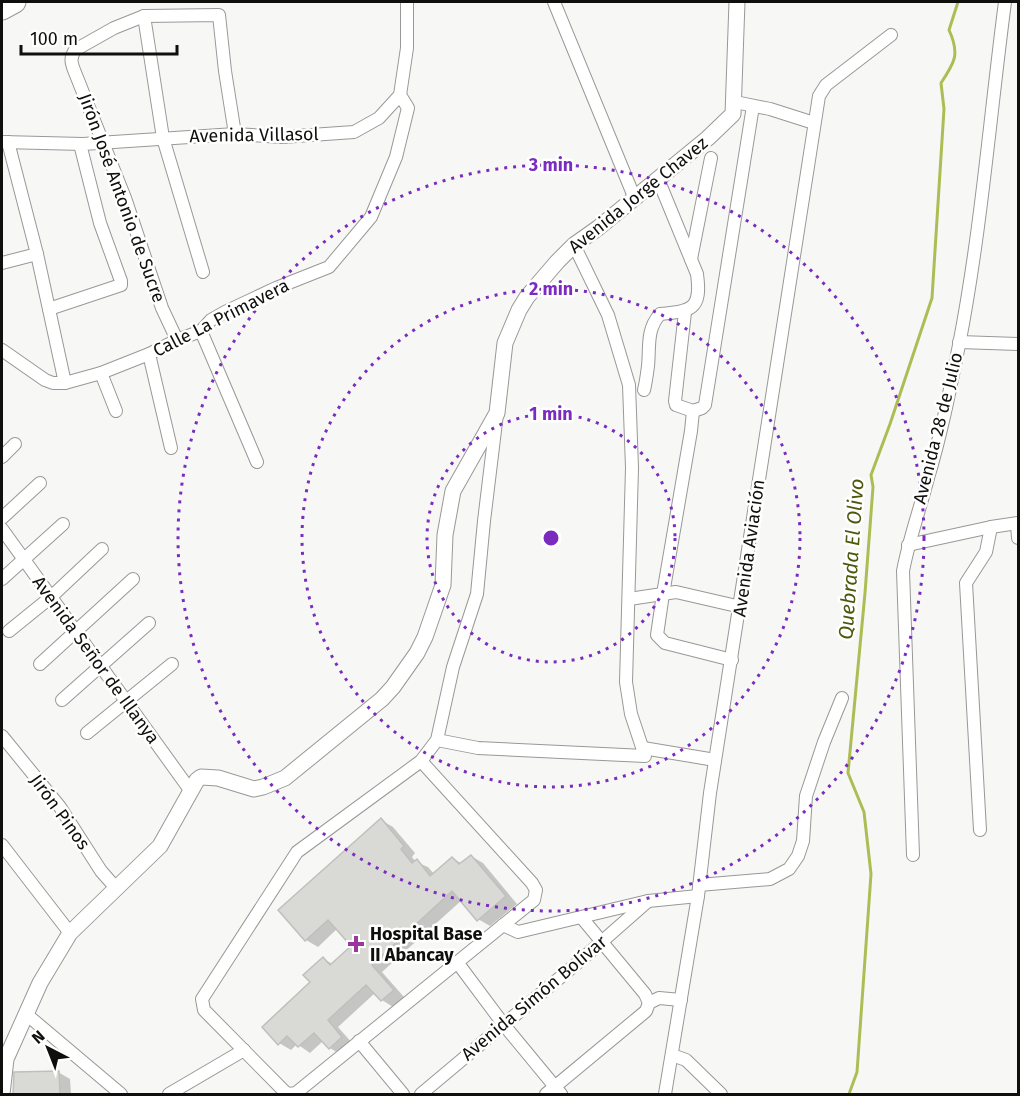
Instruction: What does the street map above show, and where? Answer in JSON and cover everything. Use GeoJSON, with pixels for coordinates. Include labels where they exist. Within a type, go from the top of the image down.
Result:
{"type":"FeatureCollection","features":[{"type":"Feature","properties":{"kind":"highway"},"geometry":{"type":"LineString","coordinates":[[2,9],[15,2]]}},
{"type":"Feature","properties":{"kind":"street"},"geometry":{"type":"LineString","coordinates":[[400,95],[407,48],[407,2]]}},
{"type":"Feature","properties":{"kind":"street"},"geometry":{"type":"LineString","coordinates":[[554,2],[634,199]]}},
{"type":"Feature","properties":{"kind":"street"},"geometry":{"type":"LineString","coordinates":[[737,2],[735,102],[814,123]]}},
{"type":"Feature","properties":{"kind":"street","name":"Avenida 28 de Julio"},"geometry":{"type":"LineString","coordinates":[[914,855],[902,581],[908,545],[929,477],[959,342],[983,195],[991,108],[1005,2]]}},
{"type":"Feature","properties":{"kind":"street"},"geometry":{"type":"LineString","coordinates":[[203,272],[163,138],[144,16],[219,15],[235,134]]}},
{"type":"Feature","properties":{"kind":"street","name":"Jirón José Antonio de Sucre"},"geometry":{"type":"LineString","coordinates":[[144,16],[114,28],[75,50],[71,61],[125,198],[162,308],[177,340]]}},
{"type":"Feature","properties":{"kind":"street","name":"Avenida Aviación"},"geometry":{"type":"LineString","coordinates":[[665,1095],[819,96],[826,85],[891,35]]}},
{"type":"Feature","properties":{"kind":"street","name":"Avenida Villasol"},"geometry":{"type":"LineString","coordinates":[[5,142],[80,144],[235,134],[282,137],[354,132],[379,118],[400,95]]}},
{"type":"Feature","properties":{"kind":"street","name":"Calle La Primavera"},"geometry":{"type":"LineString","coordinates":[[65,383],[101,373],[149,354],[201,331],[225,312],[329,267],[371,217],[396,157],[408,108],[400,95]]}},
{"type":"Feature","properties":{"kind":"street","name":"Avenida Jorge Chavez"},"geometry":{"type":"LineString","coordinates":[[498,413],[506,343],[519,310],[549,271],[574,245],[708,138],[733,114],[735,102]]}},
{"type":"Feature","properties":{"kind":"street"},"geometry":{"type":"LineString","coordinates":[[685,312],[675,402],[676,405],[693,411],[705,405],[753,106]]}},
{"type":"Feature","properties":{"kind":"street"},"geometry":{"type":"LineString","coordinates":[[2,350],[45,380],[65,383],[38,254],[5,142]]}},
{"type":"Feature","properties":{"kind":"street"},"geometry":{"type":"LineString","coordinates":[[49,309],[121,285],[122,281],[100,223],[80,144]]}},
{"type":"Feature","properties":{"kind":"street"},"geometry":{"type":"LineString","coordinates":[[691,260],[711,158]]}},
{"type":"Feature","properties":{"kind":"street"},"geometry":{"type":"LineString","coordinates":[[644,390],[650,332],[654,321],[660,314],[685,312],[693,306],[697,297],[697,274],[658,179]]}},
{"type":"Feature","properties":{"kind":"street"},"geometry":{"type":"LineString","coordinates":[[437,740],[478,748],[645,756],[632,714],[626,682],[632,468],[629,385],[608,315],[574,245]]}},
{"type":"Feature","properties":{"kind":"street"},"geometry":{"type":"LineString","coordinates":[[2,263],[38,254]]}},
{"type":"Feature","properties":{"kind":"street"},"geometry":{"type":"LineString","coordinates":[[201,331],[257,462]]}},
{"type":"Feature","properties":{"kind":"street"},"geometry":{"type":"LineString","coordinates":[[959,342],[1018,344]]}},
{"type":"Feature","properties":{"kind":"street"},"geometry":{"type":"LineString","coordinates":[[149,354],[171,448]]}},
{"type":"Feature","properties":{"kind":"street"},"geometry":{"type":"LineString","coordinates":[[101,373],[116,411]]}},
{"type":"Feature","properties":{"kind":"street"},"geometry":{"type":"LineString","coordinates":[[693,411],[657,636],[661,641],[732,660]]}},
{"type":"Feature","properties":{"kind":"street"},"geometry":{"type":"LineString","coordinates":[[421,761],[532,883],[536,890],[534,900],[296,1093],[289,1094],[204,1010],[202,999],[297,852],[421,761],[437,740],[453,667],[477,594],[498,413]]}},
{"type":"Feature","properties":{"kind":"street"},"geometry":{"type":"LineString","coordinates":[[2,1095],[6,1059],[40,983],[70,933],[160,846],[197,780],[201,777],[218,778],[254,789],[285,778],[382,699],[393,687],[425,638],[443,585],[445,535],[453,492],[498,413]]}},
{"type":"Feature","properties":{"kind":"street"},"geometry":{"type":"LineString","coordinates":[[2,457],[15,444]]}},
{"type":"Feature","properties":{"kind":"street"},"geometry":{"type":"LineString","coordinates":[[2,518],[40,483]]}},
{"type":"Feature","properties":{"kind":"street"},"geometry":{"type":"LineString","coordinates":[[908,545],[991,526],[1018,523],[1018,537]]}},
{"type":"Feature","properties":{"kind":"street"},"geometry":{"type":"LineString","coordinates":[[2,579],[63,524]]}},
{"type":"Feature","properties":{"kind":"street"},"geometry":{"type":"LineString","coordinates":[[980,830],[966,583],[986,552],[991,526]]}},
{"type":"Feature","properties":{"kind":"street","name":"Avenida Señor de Illanya"},"geometry":{"type":"LineString","coordinates":[[2,529],[190,790]]}},
{"type":"Feature","properties":{"kind":"street"},"geometry":{"type":"LineString","coordinates":[[9,631],[51,597],[102,549]]}},
{"type":"Feature","properties":{"kind":"street"},"geometry":{"type":"LineString","coordinates":[[40,664],[133,579]]}},
{"type":"Feature","properties":{"kind":"street"},"geometry":{"type":"LineString","coordinates":[[629,599],[676,591],[741,607]]}},
{"type":"Feature","properties":{"kind":"street"},"geometry":{"type":"LineString","coordinates":[[63,700],[149,623]]}},
{"type":"Feature","properties":{"kind":"street"},"geometry":{"type":"LineString","coordinates":[[87,733],[172,664]]}},
{"type":"Feature","properties":{"kind":"street"},"geometry":{"type":"LineString","coordinates":[[503,925],[518,932],[698,890],[770,879],[789,868],[798,856],[803,841],[806,796],[842,698]]}},
{"type":"Feature","properties":{"kind":"street","name":"Jirón Pinos"},"geometry":{"type":"LineString","coordinates":[[2,736],[60,807],[102,871],[116,888]]}},
{"type":"Feature","properties":{"kind":"street"},"geometry":{"type":"LineString","coordinates":[[643,748],[716,760]]}},
{"type":"Feature","properties":{"kind":"street"},"geometry":{"type":"LineString","coordinates":[[2,845],[70,933]]}},
{"type":"Feature","properties":{"kind":"street","name":"Avenida Simón Bolívar"},"geometry":{"type":"LineString","coordinates":[[421,1095],[648,901]]}},
{"type":"Feature","properties":{"kind":"street"},"geometry":{"type":"LineString","coordinates":[[582,918],[645,994],[649,1003]]}},
{"type":"Feature","properties":{"kind":"street"},"geometry":{"type":"LineString","coordinates":[[457,962],[554,1092],[646,1011],[649,1003],[659,998],[681,1000]]}},
{"type":"Feature","properties":{"kind":"street"},"geometry":{"type":"LineString","coordinates":[[26,1014],[121,1095]]}},
{"type":"Feature","properties":{"kind":"street"},"geometry":{"type":"LineString","coordinates":[[359,1041],[403,1095]]}},
{"type":"Feature","properties":{"kind":"street"},"geometry":{"type":"LineString","coordinates":[[169,1095],[244,1050]]}},
{"type":"Feature","properties":{"kind":"street"},"geometry":{"type":"LineString","coordinates":[[672,1055],[686,1060],[721,1095]]}},
{"type":"Feature","properties":{"kind":"building"},"geometry":{"type":"Polygon","coordinates":[[[381,818],[404,846],[401,849],[412,863],[417,859],[430,876],[452,857],[459,864],[471,855],[506,896],[477,921],[452,891],[372,965],[394,990],[381,1001],[366,985],[328,1020],[342,1037],[329,1049],[314,1033],[298,1047],[287,1036],[278,1045],[262,1027],[310,982],[303,975],[323,957],[330,965],[351,946],[328,920],[305,941],[278,910],[381,818]]]}},
{"type":"Feature","properties":{"kind":"building"},"geometry":{"type":"Polygon","coordinates":[[[59,1071],[60,1095],[13,1095],[14,1072],[59,1071]]]}},
{"type":"Feature","properties":{"kind":"waterway","name":"Quebrada El Olivo"},"geometry":{"type":"LineString","coordinates":[[849,1094],[857,1072],[871,874],[864,812],[848,773],[865,593],[873,487],[871,475],[932,298],[944,109],[941,83],[953,63],[955,52],[949,30],[958,2]]}},
{"type":"Feature","properties":{"kind":"place","name":"Hospital Base II Abancay"},"geometry":{"type":"Point","coordinates":[356,944]}}]}
